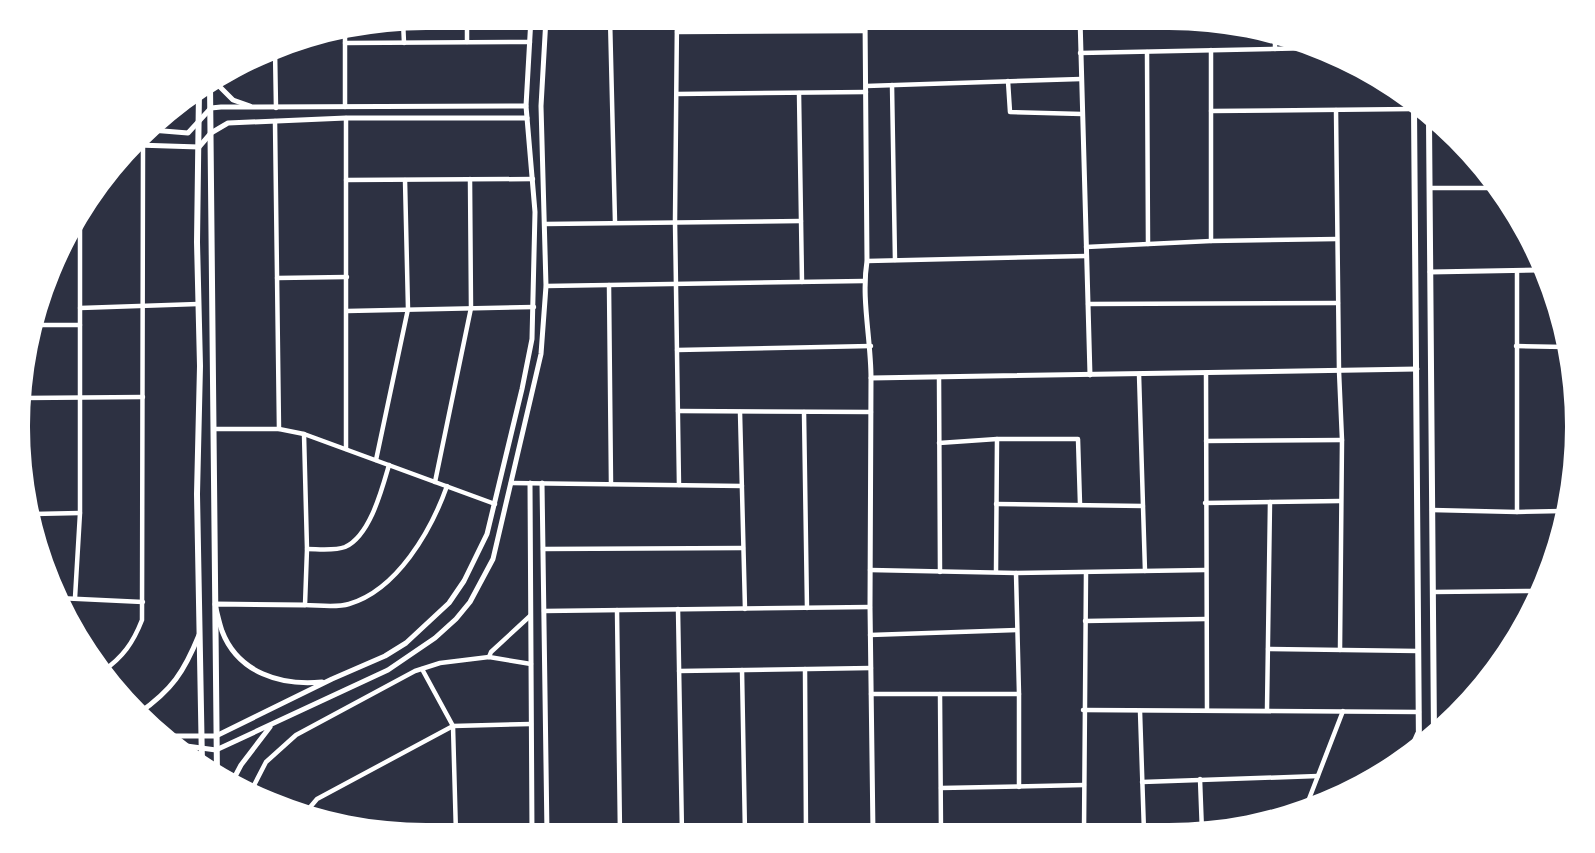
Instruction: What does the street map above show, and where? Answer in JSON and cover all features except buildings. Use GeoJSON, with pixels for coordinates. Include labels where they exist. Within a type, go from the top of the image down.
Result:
{"type":"FeatureCollection","features":[{"type":"Feature","properties":{"kind":"main road"},"geometry":{"type":"LineString","coordinates":[[210,94],[216,763]]}},
{"type":"Feature","properties":{"kind":"main road"},"geometry":{"type":"LineString","coordinates":[[199,102],[200,434],[197,494],[202,753]]}},
{"type":"Feature","properties":{"kind":"main road"},"geometry":{"type":"LineString","coordinates":[[1414,115],[1418,735]]}},
{"type":"Feature","properties":{"kind":"main road"},"geometry":{"type":"LineString","coordinates":[[1429,127],[1434,721]]}},
{"type":"Feature","properties":{"kind":"street"},"geometry":{"type":"LineString","coordinates":[[467,30],[467,42]]}},
{"type":"Feature","properties":{"kind":"street"},"geometry":{"type":"LineString","coordinates":[[179,736],[216,736],[332,679],[386,656],[406,643],[449,603],[477,556],[487,534],[495,504],[531,339],[535,212],[526,106],[531,30]]}},
{"type":"Feature","properties":{"kind":"street"},"geometry":{"type":"LineString","coordinates":[[194,748],[216,750],[388,670],[435,638],[456,619],[470,602],[493,559],[541,354],[546,286],[541,106],[545,30]]}},
{"type":"Feature","properties":{"kind":"street"},"geometry":{"type":"LineString","coordinates":[[610,30],[615,222]]}},
{"type":"Feature","properties":{"kind":"street"},"geometry":{"type":"LineString","coordinates":[[1080,30],[1090,374]]}},
{"type":"Feature","properties":{"kind":"street"},"geometry":{"type":"LineString","coordinates":[[403,31],[404,43]]}},
{"type":"Feature","properties":{"kind":"street"},"geometry":{"type":"LineString","coordinates":[[679,485],[675,221],[677,32],[865,31],[867,261],[864,281],[871,346],[870,668],[873,823]]}},
{"type":"Feature","properties":{"kind":"street"},"geometry":{"type":"LineString","coordinates":[[345,38],[345,107]]}},
{"type":"Feature","properties":{"kind":"street"},"geometry":{"type":"LineString","coordinates":[[345,43],[531,42]]}},
{"type":"Feature","properties":{"kind":"street"},"geometry":{"type":"LineString","coordinates":[[1275,44],[1275,49]]}},
{"type":"Feature","properties":{"kind":"street"},"geometry":{"type":"LineString","coordinates":[[1080,53],[1289,49]]}},
{"type":"Feature","properties":{"kind":"street"},"geometry":{"type":"LineString","coordinates":[[1211,50],[1211,241]]}},
{"type":"Feature","properties":{"kind":"street"},"geometry":{"type":"LineString","coordinates":[[1147,51],[1148,244]]}},
{"type":"Feature","properties":{"kind":"street"},"geometry":{"type":"LineString","coordinates":[[275,60],[275,108]]}},
{"type":"Feature","properties":{"kind":"street"},"geometry":{"type":"LineString","coordinates":[[677,94],[799,93],[892,85],[1081,79]]}},
{"type":"Feature","properties":{"kind":"street"},"geometry":{"type":"LineString","coordinates":[[1008,81],[1010,112],[1082,114]]}},
{"type":"Feature","properties":{"kind":"street"},"geometry":{"type":"LineString","coordinates":[[892,85],[895,260]]}},
{"type":"Feature","properties":{"kind":"street"},"geometry":{"type":"LineString","coordinates":[[221,88],[233,100],[256,109]]}},
{"type":"Feature","properties":{"kind":"street"},"geometry":{"type":"LineString","coordinates":[[799,93],[802,282]]}},
{"type":"Feature","properties":{"kind":"street"},"geometry":{"type":"LineString","coordinates":[[161,132],[188,133],[211,108],[526,106]]}},
{"type":"Feature","properties":{"kind":"street"},"geometry":{"type":"LineString","coordinates":[[1211,111],[1406,109]]}},
{"type":"Feature","properties":{"kind":"street"},"geometry":{"type":"LineString","coordinates":[[1336,110],[1342,440],[1340,650]]}},
{"type":"Feature","properties":{"kind":"street"},"geometry":{"type":"LineString","coordinates":[[146,146],[199,147],[211,133],[228,123],[346,118],[527,118]]}},
{"type":"Feature","properties":{"kind":"street"},"geometry":{"type":"LineString","coordinates":[[346,118],[346,449]]}},
{"type":"Feature","properties":{"kind":"street"},"geometry":{"type":"LineString","coordinates":[[275,121],[279,429]]}},
{"type":"Feature","properties":{"kind":"street"},"geometry":{"type":"LineString","coordinates":[[110,666],[119,660],[134,641],[142,620],[143,306],[140,152]]}},
{"type":"Feature","properties":{"kind":"street"},"geometry":{"type":"LineString","coordinates":[[435,482],[471,308],[470,179]]}},
{"type":"Feature","properties":{"kind":"street"},"geometry":{"type":"LineString","coordinates":[[346,180],[533,179]]}},
{"type":"Feature","properties":{"kind":"street"},"geometry":{"type":"LineString","coordinates":[[376,460],[408,309],[405,180]]}},
{"type":"Feature","properties":{"kind":"street"},"geometry":{"type":"LineString","coordinates":[[1430,188],[1485,188]]}},
{"type":"Feature","properties":{"kind":"street"},"geometry":{"type":"LineString","coordinates":[[545,224],[801,221]]}},
{"type":"Feature","properties":{"kind":"street"},"geometry":{"type":"LineString","coordinates":[[75,598],[80,513],[80,234]]}},
{"type":"Feature","properties":{"kind":"street"},"geometry":{"type":"LineString","coordinates":[[1085,247],[1338,239]]}},
{"type":"Feature","properties":{"kind":"street"},"geometry":{"type":"LineString","coordinates":[[867,261],[1086,256]]}},
{"type":"Feature","properties":{"kind":"street"},"geometry":{"type":"LineString","coordinates":[[1430,272],[1533,270]]}},
{"type":"Feature","properties":{"kind":"street"},"geometry":{"type":"LineString","coordinates":[[1517,271],[1517,512]]}},
{"type":"Feature","properties":{"kind":"street"},"geometry":{"type":"LineString","coordinates":[[277,278],[347,277]]}},
{"type":"Feature","properties":{"kind":"street"},"geometry":{"type":"LineString","coordinates":[[546,286],[864,281]]}},
{"type":"Feature","properties":{"kind":"street"},"geometry":{"type":"LineString","coordinates":[[609,285],[611,484]]}},
{"type":"Feature","properties":{"kind":"street"},"geometry":{"type":"LineString","coordinates":[[1088,304],[1338,303]]}},
{"type":"Feature","properties":{"kind":"street"},"geometry":{"type":"LineString","coordinates":[[80,307],[198,304]]}},
{"type":"Feature","properties":{"kind":"street"},"geometry":{"type":"LineString","coordinates":[[347,311],[534,307]]}},
{"type":"Feature","properties":{"kind":"street"},"geometry":{"type":"LineString","coordinates":[[43,325],[80,325]]}},
{"type":"Feature","properties":{"kind":"street"},"geometry":{"type":"LineString","coordinates":[[677,350],[871,346]]}},
{"type":"Feature","properties":{"kind":"street"},"geometry":{"type":"LineString","coordinates":[[1516,346],[1557,347]]}},
{"type":"Feature","properties":{"kind":"street"},"geometry":{"type":"LineString","coordinates":[[871,378],[1417,369]]}},
{"type":"Feature","properties":{"kind":"street"},"geometry":{"type":"LineString","coordinates":[[1206,373],[1207,709]]}},
{"type":"Feature","properties":{"kind":"street"},"geometry":{"type":"LineString","coordinates":[[1139,374],[1145,571]]}},
{"type":"Feature","properties":{"kind":"street"},"geometry":{"type":"LineString","coordinates":[[939,377],[940,572]]}},
{"type":"Feature","properties":{"kind":"street"},"geometry":{"type":"LineString","coordinates":[[31,398],[143,397]]}},
{"type":"Feature","properties":{"kind":"street"},"geometry":{"type":"LineString","coordinates":[[678,411],[871,412]]}},
{"type":"Feature","properties":{"kind":"street"},"geometry":{"type":"LineString","coordinates":[[740,412],[745,609]]}},
{"type":"Feature","properties":{"kind":"street"},"geometry":{"type":"LineString","coordinates":[[804,412],[807,608]]}},
{"type":"Feature","properties":{"kind":"street"},"geometry":{"type":"LineString","coordinates":[[214,429],[279,429],[304,434],[495,504]]}},
{"type":"Feature","properties":{"kind":"street"},"geometry":{"type":"LineString","coordinates":[[304,434],[307,549],[305,606]]}},
{"type":"Feature","properties":{"kind":"street"},"geometry":{"type":"LineString","coordinates":[[939,443],[997,439],[1078,439],[1080,504]]}},
{"type":"Feature","properties":{"kind":"street"},"geometry":{"type":"LineString","coordinates":[[996,572],[997,439]]}},
{"type":"Feature","properties":{"kind":"street"},"geometry":{"type":"LineString","coordinates":[[1206,441],[1342,440]]}},
{"type":"Feature","properties":{"kind":"street"},"geometry":{"type":"LineString","coordinates":[[307,549],[343,548],[353,542],[370,519],[388,465]]}},
{"type":"Feature","properties":{"kind":"street"},"geometry":{"type":"LineString","coordinates":[[511,482],[742,485]]}},
{"type":"Feature","properties":{"kind":"street"},"geometry":{"type":"LineString","coordinates":[[530,483],[532,823]]}},
{"type":"Feature","properties":{"kind":"street"},"geometry":{"type":"LineString","coordinates":[[542,483],[547,823]]}},
{"type":"Feature","properties":{"kind":"street"},"geometry":{"type":"LineString","coordinates":[[332,679],[303,684],[280,681],[256,672],[236,653],[223,632],[215,604],[348,605],[379,588],[400,570],[438,510],[447,486]]}},
{"type":"Feature","properties":{"kind":"street"},"geometry":{"type":"LineString","coordinates":[[1205,503],[1340,501]]}},
{"type":"Feature","properties":{"kind":"street"},"geometry":{"type":"LineString","coordinates":[[1267,710],[1270,502]]}},
{"type":"Feature","properties":{"kind":"street"},"geometry":{"type":"LineString","coordinates":[[996,504],[1143,506]]}},
{"type":"Feature","properties":{"kind":"street"},"geometry":{"type":"LineString","coordinates":[[1432,510],[1556,511]]}},
{"type":"Feature","properties":{"kind":"street"},"geometry":{"type":"LineString","coordinates":[[39,514],[80,513]]}},
{"type":"Feature","properties":{"kind":"street"},"geometry":{"type":"LineString","coordinates":[[543,550],[743,548]]}},
{"type":"Feature","properties":{"kind":"street"},"geometry":{"type":"LineString","coordinates":[[870,570],[1016,573],[1205,570]]}},
{"type":"Feature","properties":{"kind":"street"},"geometry":{"type":"LineString","coordinates":[[1016,573],[1020,694],[1019,787]]}},
{"type":"Feature","properties":{"kind":"street"},"geometry":{"type":"LineString","coordinates":[[1084,823],[1086,573]]}},
{"type":"Feature","properties":{"kind":"street"},"geometry":{"type":"LineString","coordinates":[[1433,592],[1529,591]]}},
{"type":"Feature","properties":{"kind":"street"},"geometry":{"type":"LineString","coordinates":[[69,598],[143,602]]}},
{"type":"Feature","properties":{"kind":"street"},"geometry":{"type":"LineString","coordinates":[[544,611],[870,607]]}},
{"type":"Feature","properties":{"kind":"street"},"geometry":{"type":"LineString","coordinates":[[617,610],[620,823]]}},
{"type":"Feature","properties":{"kind":"street"},"geometry":{"type":"LineString","coordinates":[[678,610],[682,823]]}},
{"type":"Feature","properties":{"kind":"street"},"geometry":{"type":"LineString","coordinates":[[489,657],[491,652],[530,616]]}},
{"type":"Feature","properties":{"kind":"street"},"geometry":{"type":"LineString","coordinates":[[1086,621],[1206,619]]}},
{"type":"Feature","properties":{"kind":"street"},"geometry":{"type":"LineString","coordinates":[[870,635],[1017,630]]}},
{"type":"Feature","properties":{"kind":"street"},"geometry":{"type":"LineString","coordinates":[[146,707],[162,696],[187,664],[200,632]]}},
{"type":"Feature","properties":{"kind":"street"},"geometry":{"type":"LineString","coordinates":[[1268,649],[1418,651]]}},
{"type":"Feature","properties":{"kind":"street"},"geometry":{"type":"LineString","coordinates":[[255,784],[266,762],[296,736],[422,669],[440,663],[489,657],[531,664]]}},
{"type":"Feature","properties":{"kind":"street"},"geometry":{"type":"LineString","coordinates":[[679,671],[870,668]]}},
{"type":"Feature","properties":{"kind":"street"},"geometry":{"type":"LineString","coordinates":[[422,669],[453,726],[456,823]]}},
{"type":"Feature","properties":{"kind":"street"},"geometry":{"type":"LineString","coordinates":[[805,669],[806,823]]}},
{"type":"Feature","properties":{"kind":"street"},"geometry":{"type":"LineString","coordinates":[[742,670],[745,823]]}},
{"type":"Feature","properties":{"kind":"street"},"geometry":{"type":"LineString","coordinates":[[871,694],[1020,694]]}},
{"type":"Feature","properties":{"kind":"street"},"geometry":{"type":"LineString","coordinates":[[940,694],[941,823]]}},
{"type":"Feature","properties":{"kind":"street"},"geometry":{"type":"LineString","coordinates":[[1083,710],[1419,712]]}},
{"type":"Feature","properties":{"kind":"street"},"geometry":{"type":"LineString","coordinates":[[1140,711],[1144,823]]}},
{"type":"Feature","properties":{"kind":"street"},"geometry":{"type":"LineString","coordinates":[[1310,797],[1343,711]]}},
{"type":"Feature","properties":{"kind":"street"},"geometry":{"type":"LineString","coordinates":[[236,774],[272,724]]}},
{"type":"Feature","properties":{"kind":"street"},"geometry":{"type":"LineString","coordinates":[[311,806],[317,799],[453,726],[531,724]]}},
{"type":"Feature","properties":{"kind":"street"},"geometry":{"type":"LineString","coordinates":[[1142,782],[1318,776]]}},
{"type":"Feature","properties":{"kind":"street"},"geometry":{"type":"LineString","coordinates":[[1200,779],[1202,821]]}},
{"type":"Feature","properties":{"kind":"street"},"geometry":{"type":"LineString","coordinates":[[941,788],[1084,785]]}}]}
